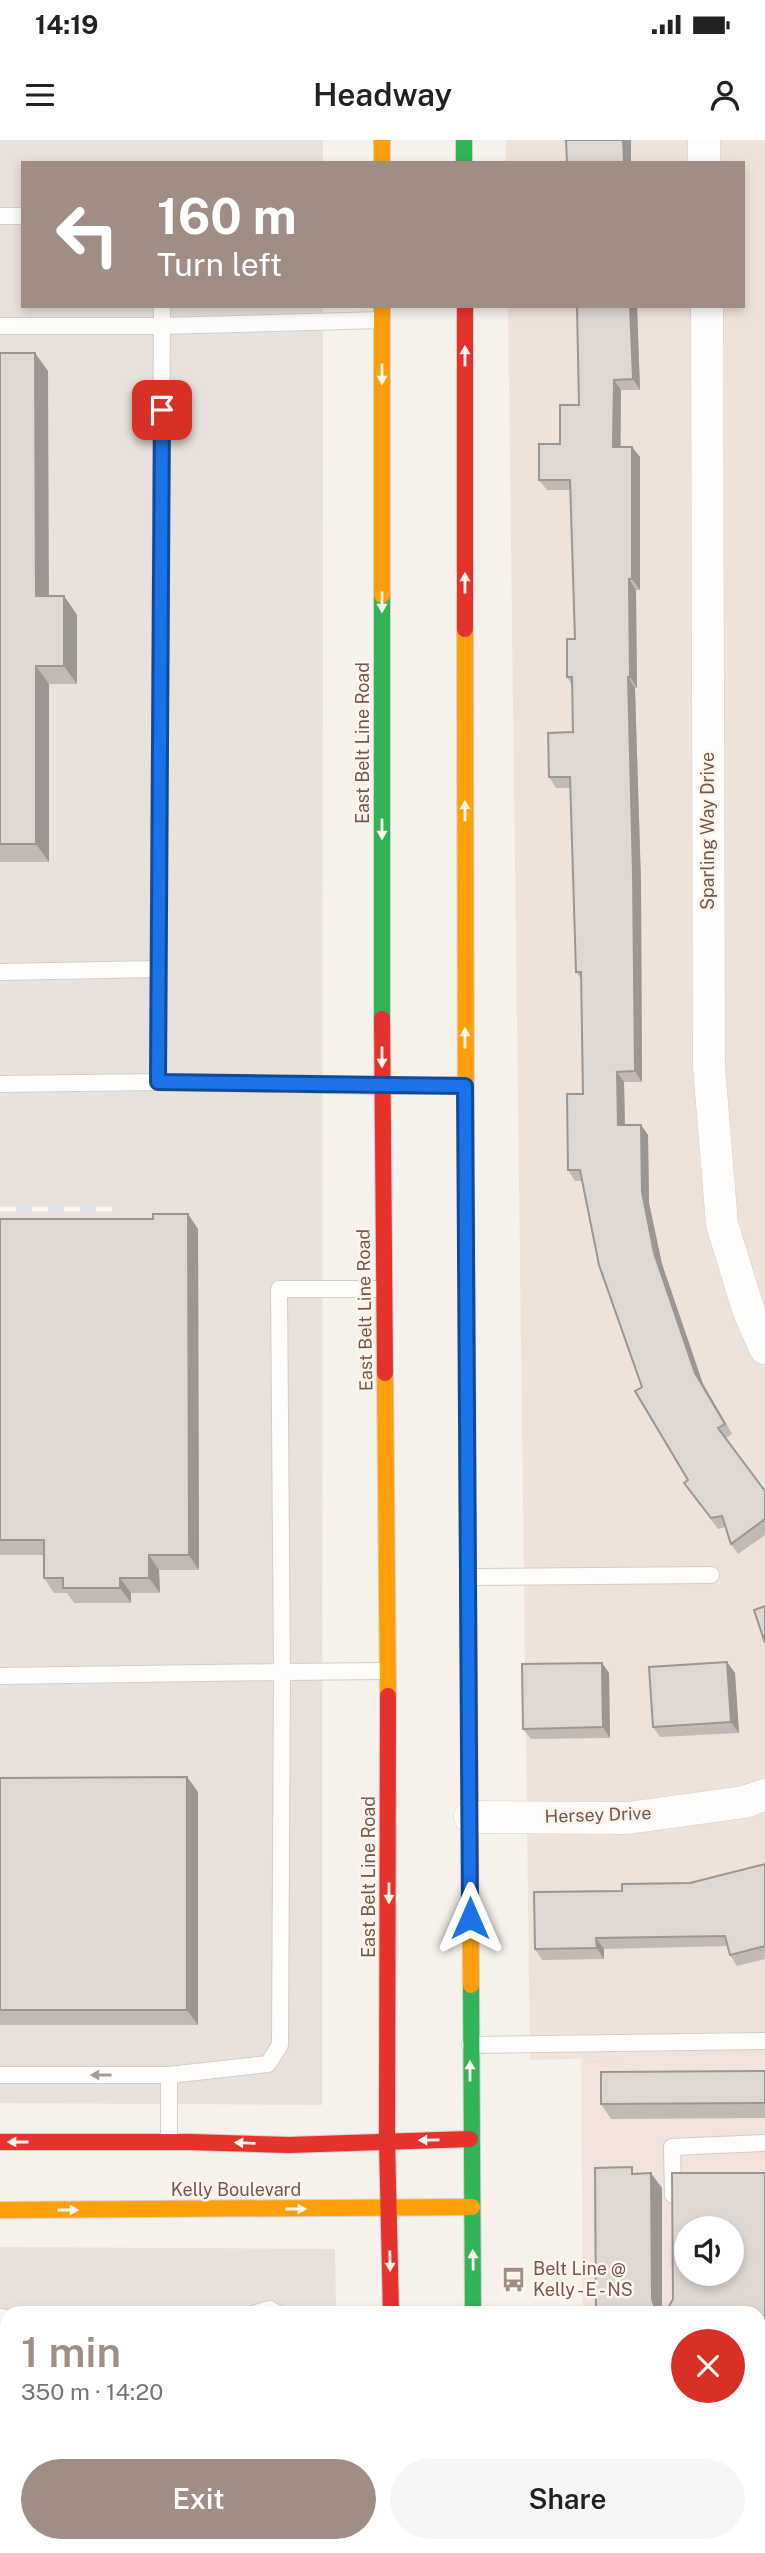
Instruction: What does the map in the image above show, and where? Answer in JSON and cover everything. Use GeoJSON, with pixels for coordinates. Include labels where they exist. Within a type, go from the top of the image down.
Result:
{"type":"FeatureCollection","features":[{"type":"Feature","properties":{"kind":"main road"},"geometry":{"type":"LineString","coordinates":[[382,140],[382,161]]}},
{"type":"Feature","properties":{"kind":"main road"},"geometry":{"type":"LineString","coordinates":[[464,140],[464,161]]}},
{"type":"Feature","properties":{"kind":"main road"},"geometry":{"type":"LineString","coordinates":[[464,308],[465,1086],[473,2306]]}},
{"type":"Feature","properties":{"kind":"main road","name":"East Belt Line Road"},"geometry":{"type":"LineString","coordinates":[[382,313],[382,1086],[388,1671],[387,2140],[390,2306]]}},
{"type":"Feature","properties":{"kind":"main road"},"geometry":{"type":"LineString","coordinates":[[382,1086],[465,1086]]}},
{"type":"Feature","properties":{"kind":"main road"},"geometry":{"type":"LineString","coordinates":[[0,2142],[169,2141],[289,2144],[470,2139]]}},
{"type":"Feature","properties":{"kind":"main road","name":"Kelly Boulevard"},"geometry":{"type":"LineString","coordinates":[[0,2210],[472,2207]]}},
{"type":"Feature","properties":{"kind":"street"},"geometry":{"type":"LineString","coordinates":[[704,140],[704,161]]}},
{"type":"Feature","properties":{"kind":"street","name":"Sparling Way Drive"},"geometry":{"type":"LineString","coordinates":[[706,308],[709,1066],[722,1224],[749,1312],[765,1348]]}},
{"type":"Feature","properties":{"kind":"street","name":"Hersey Drive"},"geometry":{"type":"LineString","coordinates":[[470,1817],[628,1818],[744,1802],[765,1796]]}},
{"type":"Feature","properties":{"kind":"lane"},"geometry":{"type":"LineString","coordinates":[[0,216],[21,216]]}},
{"type":"Feature","properties":{"kind":"lane"},"geometry":{"type":"LineString","coordinates":[[158,1082],[162,308]]}},
{"type":"Feature","properties":{"kind":"lane"},"geometry":{"type":"LineString","coordinates":[[0,326],[162,326],[382,313]]}},
{"type":"Feature","properties":{"kind":"lane"},"geometry":{"type":"LineString","coordinates":[[0,972],[157,969]]}},
{"type":"Feature","properties":{"kind":"lane"},"geometry":{"type":"LineString","coordinates":[[0,1084],[158,1082],[382,1086]]}},
{"type":"Feature","properties":{"kind":"lane"},"geometry":{"type":"LineString","coordinates":[[0,2075],[169,2075],[268,2064],[280,2045],[282,1672],[279,1289],[384,1289]]}},
{"type":"Feature","properties":{"kind":"lane"},"geometry":{"type":"LineString","coordinates":[[468,1577],[711,1575]]}},
{"type":"Feature","properties":{"kind":"lane"},"geometry":{"type":"LineString","coordinates":[[0,1676],[388,1671]]}},
{"type":"Feature","properties":{"kind":"lane"},"geometry":{"type":"LineString","coordinates":[[470,2045],[765,2041]]}},
{"type":"Feature","properties":{"kind":"lane"},"geometry":{"type":"LineString","coordinates":[[169,2075],[169,2141]]}},
{"type":"Feature","properties":{"kind":"lane"},"geometry":{"type":"LineString","coordinates":[[673,2216],[672,2147],[765,2143]]}},
{"type":"Feature","properties":{"kind":"shaded area"},"geometry":{"type":"Polygon","coordinates":[[[0,140],[323,140],[323,161],[21,161],[21,308],[323,308],[322,2105],[0,2103],[0,140]]]}},
{"type":"Feature","properties":{"kind":"shaded area"},"geometry":{"type":"Polygon","coordinates":[[[506,140],[765,140],[765,2054],[530,2060],[508,308],[745,308],[745,161],[506,161],[506,140]]]}},
{"type":"Feature","properties":{"kind":"shaded area"},"geometry":{"type":"Polygon","coordinates":[[[765,2054],[765,2306],[583,2306],[581,2059],[765,2054]]]}},
{"type":"Feature","properties":{"kind":"shaded area"},"geometry":{"type":"Polygon","coordinates":[[[0,2247],[335,2249],[336,2306],[0,2306],[0,2247]]]}},
{"type":"Feature","properties":{"kind":"building"},"geometry":{"type":"Polygon","coordinates":[[[566,140],[623,140],[624,161],[567,161],[566,140]]]}},
{"type":"Feature","properties":{"kind":"building"},"geometry":{"type":"Polygon","coordinates":[[[577,308],[630,308],[633,379],[614,380],[613,447],[632,447],[632,579],[629,579],[628,677],[635,1071],[617,1072],[618,1125],[641,1125],[642,1192],[654,1253],[695,1373],[725,1424],[718,1428],[765,1491],[765,1519],[731,1544],[722,1516],[711,1518],[684,1483],[688,1480],[635,1391],[642,1387],[599,1265],[580,1170],[568,1170],[567,1094],[583,1094],[581,972],[576,972],[570,777],[549,777],[548,733],[573,732],[572,677],[567,677],[567,639],[575,639],[570,480],[539,480],[539,444],[560,444],[560,405],[579,405],[577,308]]]}},
{"type":"Feature","properties":{"kind":"building"},"geometry":{"type":"Polygon","coordinates":[[[0,353],[35,353],[36,596],[64,596],[64,666],[36,666],[36,844],[0,844],[0,353]]]}},
{"type":"Feature","properties":{"kind":"building"},"geometry":{"type":"Polygon","coordinates":[[[153,1214],[188,1214],[189,1555],[149,1555],[149,1578],[120,1578],[120,1588],[63,1588],[63,1578],[44,1578],[44,1540],[0,1540],[0,1219],[153,1219],[153,1214]]]}},
{"type":"Feature","properties":{"kind":"building"},"geometry":{"type":"Polygon","coordinates":[[[765,1606],[765,1643],[754,1610],[765,1606]]]}},
{"type":"Feature","properties":{"kind":"building"},"geometry":{"type":"Polygon","coordinates":[[[727,1662],[731,1722],[653,1727],[649,1667],[727,1662]]]}},
{"type":"Feature","properties":{"kind":"building"},"geometry":{"type":"Polygon","coordinates":[[[602,1663],[603,1727],[523,1729],[522,1664],[602,1663]]]}},
{"type":"Feature","properties":{"kind":"building"},"geometry":{"type":"Polygon","coordinates":[[[187,1777],[187,2010],[0,2010],[0,1778],[187,1777]]]}},
{"type":"Feature","properties":{"kind":"building"},"geometry":{"type":"Polygon","coordinates":[[[765,1864],[765,1946],[730,1955],[725,1936],[596,1938],[597,1948],[535,1949],[534,1892],[622,1891],[622,1884],[690,1883],[765,1864]]]}},
{"type":"Feature","properties":{"kind":"building"},"geometry":{"type":"Polygon","coordinates":[[[765,2071],[765,2103],[601,2104],[601,2072],[765,2071]]]}},
{"type":"Feature","properties":{"kind":"building"},"geometry":{"type":"Polygon","coordinates":[[[632,2167],[632,2174],[651,2173],[652,2299],[656,2306],[596,2306],[595,2168],[632,2167]]]}},
{"type":"Feature","properties":{"kind":"building"},"geometry":{"type":"Polygon","coordinates":[[[672,2173],[765,2173],[765,2306],[669,2306],[673,2299],[672,2173]]]}},
{"type":"Feature","properties":{"kind":"railway"},"geometry":{"type":"LineString","coordinates":[[0,1209],[112,1209]]}},
{"type":"Feature","properties":{"kind":"traffic: fast"},"geometry":{"type":"LineString","coordinates":[[464,140],[464,161]]}},
{"type":"Feature","properties":{"kind":"traffic: fast"},"geometry":{"type":"LineString","coordinates":[[382,595],[382,1019]]}},
{"type":"Feature","properties":{"kind":"traffic: fast"},"geometry":{"type":"LineString","coordinates":[[471,1985],[473,2306]]}},
{"type":"Feature","properties":{"kind":"traffic: slow"},"geometry":{"type":"LineString","coordinates":[[382,140],[382,161]]}},
{"type":"Feature","properties":{"kind":"traffic: slow"},"geometry":{"type":"LineString","coordinates":[[382,308],[382,595]]}},
{"type":"Feature","properties":{"kind":"traffic: slow"},"geometry":{"type":"LineString","coordinates":[[465,629],[466,1170]]}},
{"type":"Feature","properties":{"kind":"traffic: slow"},"geometry":{"type":"LineString","coordinates":[[382,1086],[465,1085]]}},
{"type":"Feature","properties":{"kind":"traffic: slow"},"geometry":{"type":"LineString","coordinates":[[385,1373],[388,1696]]}},
{"type":"Feature","properties":{"kind":"traffic: slow"},"geometry":{"type":"LineString","coordinates":[[468,1549],[471,1985]]}},
{"type":"Feature","properties":{"kind":"traffic: slow"},"geometry":{"type":"LineString","coordinates":[[0,2210],[472,2207]]}},
{"type":"Feature","properties":{"kind":"traffic: jam"},"geometry":{"type":"LineString","coordinates":[[465,308],[465,629]]}},
{"type":"Feature","properties":{"kind":"traffic: jam"},"geometry":{"type":"LineString","coordinates":[[382,1019],[385,1373]]}},
{"type":"Feature","properties":{"kind":"traffic: jam"},"geometry":{"type":"LineString","coordinates":[[466,1170],[468,1549]]}},
{"type":"Feature","properties":{"kind":"traffic: jam"},"geometry":{"type":"LineString","coordinates":[[388,1696],[387,2140],[391,2306]]}},
{"type":"Feature","properties":{"kind":"traffic: jam"},"geometry":{"type":"LineString","coordinates":[[0,2142],[289,2145],[470,2139]]}},
{"type":"Feature","properties":{"kind":"place","name":"Belt Line @ Kelly - E - NS"},"geometry":{"type":"Point","coordinates":[513,2279]}},
{"type":"Feature","properties":{"kind":"route"},"geometry":{"type":"LineString","coordinates":[[162,410],[158,1082],[465,1086],[470,1918]]}}]}
